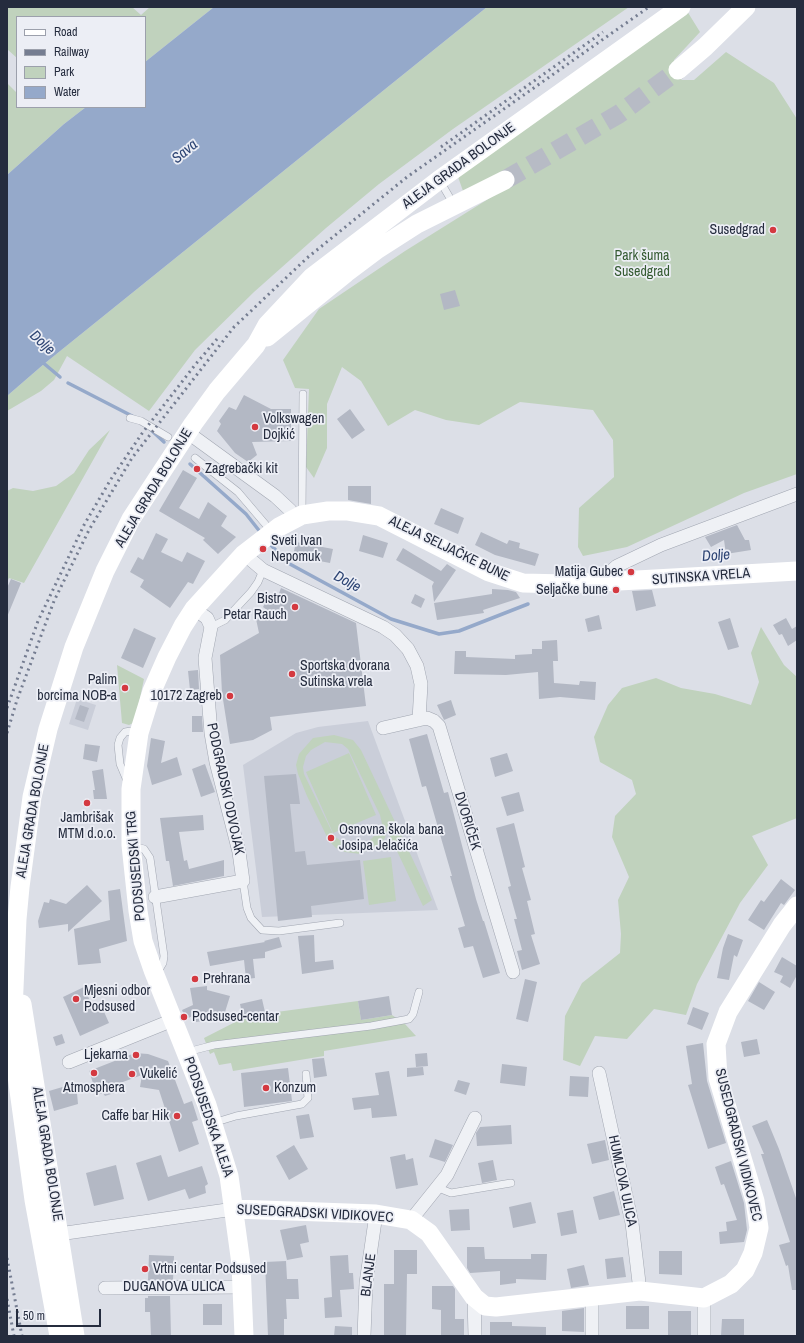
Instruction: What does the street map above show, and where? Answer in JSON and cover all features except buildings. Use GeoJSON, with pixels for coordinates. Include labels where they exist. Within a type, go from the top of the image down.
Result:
{"type":"FeatureCollection","features":[{"type":"Feature","properties":{"kind":"main road","name":"ALEJA GRADA BOLONJE"},"geometry":{"type":"LineString","coordinates":[[59,1336],[40,1237],[25,1142],[14,1054],[13,1011],[20,887],[32,797],[48,729],[74,647],[105,571],[131,519],[187,432],[217,391],[256,345],[267,325],[312,276],[438,180],[681,7]]}},
{"type":"Feature","properties":{"kind":"main road"},"geometry":{"type":"LineString","coordinates":[[678,70],[705,47],[746,7]]}},
{"type":"Feature","properties":{"kind":"main road","name":"ALEJA GRADA BOLONJE"},"geometry":{"type":"LineString","coordinates":[[256,345],[346,273],[417,224],[505,180]]}},
{"type":"Feature","properties":{"kind":"main road","name":"ALEJA SELJAČKE BUNE"},"geometry":{"type":"LineString","coordinates":[[261,541],[298,517],[316,512],[348,511],[379,516],[489,572],[517,582],[551,585],[604,582]]}},
{"type":"Feature","properties":{"kind":"main road","name":"PODSUSEDSKI TRG"},"geometry":{"type":"LineString","coordinates":[[173,1020],[152,970],[143,941],[138,911],[131,845],[131,789],[139,733],[152,691],[167,657],[194,609],[261,541]]}},
{"type":"Feature","properties":{"kind":"main road","name":"SUTINSKA VRELA"},"geometry":{"type":"LineString","coordinates":[[604,582],[797,572]]}},
{"type":"Feature","properties":{"kind":"main road","name":"SUSEDGRADSKI VIDIKOVEC"},"geometry":{"type":"LineString","coordinates":[[234,1209],[376,1214],[411,1220],[429,1233],[474,1298],[485,1306],[496,1308],[592,1295],[640,1291],[704,1298],[731,1284],[745,1270],[753,1253],[759,1228],[755,1201],[718,1078],[716,1044],[728,1012],[782,925],[797,906]]}},
{"type":"Feature","properties":{"kind":"main road","name":"ALEJA GRADA BOLONJE"},"geometry":{"type":"LineString","coordinates":[[16,973],[60,1234],[75,1336]]}},
{"type":"Feature","properties":{"kind":"main road","name":"PODSUSEDSKA ALEJA"},"geometry":{"type":"LineString","coordinates":[[173,1020],[213,1123],[226,1163],[234,1209],[243,1287],[244,1336]]}},
{"type":"Feature","properties":{"kind":"street"},"geometry":{"type":"LineString","coordinates":[[187,432],[275,496],[298,517]]}},
{"type":"Feature","properties":{"kind":"street"},"geometry":{"type":"LineString","coordinates":[[604,582],[609,573],[617,566],[661,545],[797,494]]}},
{"type":"Feature","properties":{"kind":"street"},"geometry":{"type":"LineString","coordinates":[[261,541],[263,570],[383,627],[403,642],[417,666],[420,678],[419,720]]}},
{"type":"Feature","properties":{"kind":"street"},"geometry":{"type":"LineString","coordinates":[[194,609],[207,618],[211,627]]}},
{"type":"Feature","properties":{"kind":"street","name":"PODGRADSKI ODVOJAK"},"geometry":{"type":"LineString","coordinates":[[211,627],[204,658],[211,733],[216,762],[239,852],[242,881]]}},
{"type":"Feature","properties":{"kind":"street","name":"DVORIČEK"},"geometry":{"type":"LineString","coordinates":[[383,728],[427,718],[434,721],[439,726],[513,972]]}},
{"type":"Feature","properties":{"kind":"street"},"geometry":{"type":"LineString","coordinates":[[156,897],[242,881]]}},
{"type":"Feature","properties":{"kind":"street"},"geometry":{"type":"LineString","coordinates":[[69,1062],[173,1020]]}},
{"type":"Feature","properties":{"kind":"street","name":"HUMLOVA ULICA"},"geometry":{"type":"LineString","coordinates":[[599,1073],[632,1223],[640,1291]]}},
{"type":"Feature","properties":{"kind":"street"},"geometry":{"type":"LineString","coordinates":[[411,1220],[447,1175],[476,1118]]}},
{"type":"Feature","properties":{"kind":"street","name":"SUSEDGRADSKI VIDIKOVEC"},"geometry":{"type":"LineString","coordinates":[[40,1237],[234,1209]]}},
{"type":"Feature","properties":{"kind":"street","name":"BLANJE"},"geometry":{"type":"LineString","coordinates":[[364,1336],[366,1283],[376,1214]]}},
{"type":"Feature","properties":{"kind":"street","name":"DUGANOVA ULICA"},"geometry":{"type":"LineString","coordinates":[[105,1288],[243,1287]]}},
{"type":"Feature","properties":{"kind":"street"},"geometry":{"type":"LineString","coordinates":[[592,1295],[592,1336]]}},
{"type":"Feature","properties":{"kind":"street"},"geometry":{"type":"LineString","coordinates":[[474,1298],[475,1336]]}},
{"type":"Feature","properties":{"kind":"street"},"geometry":{"type":"LineString","coordinates":[[704,1298],[704,1336]]}},
{"type":"Feature","properties":{"kind":"lane"},"geometry":{"type":"LineString","coordinates":[[438,180],[454,205]]}},
{"type":"Feature","properties":{"kind":"lane"},"geometry":{"type":"LineString","coordinates":[[298,517],[303,394]]}},
{"type":"Feature","properties":{"kind":"lane"},"geometry":{"type":"LineString","coordinates":[[130,418],[141,421],[168,437]]}},
{"type":"Feature","properties":{"kind":"lane"},"geometry":{"type":"LineString","coordinates":[[195,458],[238,492],[261,541]]}},
{"type":"Feature","properties":{"kind":"lane"},"geometry":{"type":"LineString","coordinates":[[211,627],[224,620],[251,592],[258,582],[263,570]]}},
{"type":"Feature","properties":{"kind":"lane"},"geometry":{"type":"LineString","coordinates":[[131,845],[144,849],[150,858],[164,956],[163,963],[160,968],[152,970]]}},
{"type":"Feature","properties":{"kind":"lane"},"geometry":{"type":"LineString","coordinates":[[242,881],[247,908],[251,918],[262,930],[279,931],[340,923]]}},
{"type":"Feature","properties":{"kind":"lane"},"geometry":{"type":"LineString","coordinates":[[186,1053],[214,1045],[371,1026],[410,1019],[413,1014],[419,992]]}},
{"type":"Feature","properties":{"kind":"lane"},"geometry":{"type":"LineString","coordinates":[[213,1123],[236,1116],[302,1104],[308,1098],[306,1074]]}},
{"type":"Feature","properties":{"kind":"lane"},"geometry":{"type":"LineString","coordinates":[[436,1187],[451,1193],[511,1183]]}},
{"type":"Feature","properties":{"kind":"shaded area"},"geometry":{"type":"Polygon","coordinates":[[[77,699],[96,705],[88,730],[69,724],[77,699]]]}},
{"type":"Feature","properties":{"kind":"shaded area","name":"Osnovna škola bana Josipa Jelačića"},"geometry":{"type":"Polygon","coordinates":[[[368,721],[438,910],[262,917],[243,765],[296,733],[318,727],[368,721]]]}},
{"type":"Feature","properties":{"kind":"green space"},"geometry":{"type":"Polygon","coordinates":[[[7,7],[132,7],[141,15],[150,7],[214,7],[146,61],[146,16],[16,16],[16,57],[7,49],[7,7]]]}},
{"type":"Feature","properties":{"kind":"green space"},"geometry":{"type":"Polygon","coordinates":[[[487,7],[629,7],[453,129],[379,184],[326,228],[254,292],[195,350],[149,411],[67,356],[54,380],[41,391],[7,411],[7,396],[44,364],[487,7]]]}},
{"type":"Feature","properties":{"kind":"green space","name":"Park šuma Susedgrad"},"geometry":{"type":"Polygon","coordinates":[[[687,11],[700,32],[674,60],[673,71],[682,80],[694,80],[726,52],[774,83],[797,119],[797,474],[744,493],[627,547],[583,556],[578,547],[579,508],[614,477],[613,440],[593,410],[520,402],[479,425],[446,420],[415,410],[388,426],[361,381],[342,367],[327,404],[327,448],[314,478],[306,467],[309,389],[295,388],[283,360],[319,309],[405,251],[509,186],[463,191],[457,174],[687,11]]]}},
{"type":"Feature","properties":{"kind":"green space"},"geometry":{"type":"Polygon","coordinates":[[[7,83],[16,92],[16,108],[85,108],[64,124],[7,175],[7,83]]]}},
{"type":"Feature","properties":{"kind":"green space"},"geometry":{"type":"Polygon","coordinates":[[[110,430],[24,583],[9,578],[7,582],[7,491],[13,488],[33,491],[56,486],[74,473],[89,450],[110,430]]]}},
{"type":"Feature","properties":{"kind":"green space"},"geometry":{"type":"Polygon","coordinates":[[[761,627],[784,665],[797,677],[797,818],[752,836],[768,865],[740,903],[697,984],[686,1015],[654,1009],[627,1039],[595,1036],[580,1066],[563,1060],[565,1016],[582,983],[620,953],[621,934],[618,900],[629,877],[612,837],[615,816],[636,794],[632,780],[600,762],[594,737],[608,705],[622,688],[656,678],[681,688],[715,694],[751,705],[759,682],[751,653],[761,627]]]}},
{"type":"Feature","properties":{"kind":"green space"},"geometry":{"type":"Polygon","coordinates":[[[117,665],[144,679],[135,722],[129,725],[122,723],[117,665]]]}},
{"type":"Feature","properties":{"kind":"green space"},"geometry":{"type":"Polygon","coordinates":[[[334,735],[353,740],[361,750],[432,900],[423,906],[387,830],[385,838],[380,844],[360,854],[345,852],[336,848],[329,841],[307,796],[296,765],[299,754],[313,738],[334,735]],[[325,742],[311,750],[306,756],[303,767],[304,774],[334,836],[348,846],[357,848],[365,845],[378,832],[382,824],[380,815],[348,749],[342,744],[325,742]]]}},
{"type":"Feature","properties":{"kind":"green space"},"geometry":{"type":"Polygon","coordinates":[[[349,753],[376,815],[333,833],[306,772],[349,753]]]}},
{"type":"Feature","properties":{"kind":"green space"},"geometry":{"type":"Polygon","coordinates":[[[391,857],[396,901],[369,905],[363,861],[391,857]]]}},
{"type":"Feature","properties":{"kind":"green space"},"geometry":{"type":"Polygon","coordinates":[[[358,1001],[361,1020],[392,1015],[405,1024],[416,1036],[324,1051],[324,1056],[233,1071],[231,1063],[219,1065],[214,1052],[210,1054],[204,1038],[247,1016],[358,1001]]]}},
{"type":"Feature","properties":{"kind":"water","name":"Sava"},"geometry":{"type":"Polygon","coordinates":[[[214,7],[487,7],[44,364],[7,396],[7,175],[64,124],[85,108],[146,108],[146,61],[214,7]]]}},
{"type":"Feature","properties":{"kind":"waterway","name":"Dolje"},"geometry":{"type":"LineString","coordinates":[[41,361],[60,377]]}},
{"type":"Feature","properties":{"kind":"waterway","name":"Dolje"},"geometry":{"type":"LineString","coordinates":[[68,383],[136,418]]}},
{"type":"Feature","properties":{"kind":"waterway","name":"Dolje"},"geometry":{"type":"LineString","coordinates":[[150,429],[164,442]]}},
{"type":"Feature","properties":{"kind":"waterway","name":"Dolje"},"geometry":{"type":"LineString","coordinates":[[190,464],[246,514],[261,533]]}},
{"type":"Feature","properties":{"kind":"waterway","name":"Dolje"},"geometry":{"type":"LineString","coordinates":[[268,542],[288,563],[391,619],[439,634],[459,631],[528,604]]}},
{"type":"Feature","properties":{"kind":"tunnel"},"geometry":{"type":"LineString","coordinates":[[505,180],[619,114],[678,70]]}},
{"type":"Feature","properties":{"kind":"railway"},"geometry":{"type":"LineString","coordinates":[[7,733],[17,700],[54,601],[89,530],[132,458],[234,327],[307,258],[407,177],[649,7]]}},
{"type":"Feature","properties":{"kind":"railway"},"geometry":{"type":"LineString","coordinates":[[441,147],[603,32]]}},
{"type":"Feature","properties":{"kind":"railway"},"geometry":{"type":"LineString","coordinates":[[7,708],[38,621],[84,525],[111,479],[143,432],[217,339]]}},
{"type":"Feature","properties":{"kind":"railway"},"geometry":{"type":"LineString","coordinates":[[7,1258],[22,1336]]}},
{"type":"Feature","properties":{"kind":"railway"},"geometry":{"type":"LineString","coordinates":[[7,1299],[14,1336]]}},
{"type":"Feature","properties":{"kind":"place","name":"Susedgrad"},"geometry":{"type":"Point","coordinates":[773,230]}},
{"type":"Feature","properties":{"kind":"place","name":"Volkswagen Dojkić"},"geometry":{"type":"Point","coordinates":[255,427]}},
{"type":"Feature","properties":{"kind":"place","name":"Zagrebački kit"},"geometry":{"type":"Point","coordinates":[197,469]}},
{"type":"Feature","properties":{"kind":"place","name":"Sveti Ivan Nepomuk"},"geometry":{"type":"Point","coordinates":[263,549]}},
{"type":"Feature","properties":{"kind":"place","name":"Matija Gubec"},"geometry":{"type":"Point","coordinates":[631,572]}},
{"type":"Feature","properties":{"kind":"place","name":"Seljačke bune"},"geometry":{"type":"Point","coordinates":[616,590]}},
{"type":"Feature","properties":{"kind":"place","name":"Bistro Petar Rauch"},"geometry":{"type":"Point","coordinates":[295,607]}},
{"type":"Feature","properties":{"kind":"place","name":"Sportska dvorana Sutinska vrela"},"geometry":{"type":"Point","coordinates":[292,674]}},
{"type":"Feature","properties":{"kind":"place","name":"Palim borcima NOB-a"},"geometry":{"type":"Point","coordinates":[125,688]}},
{"type":"Feature","properties":{"kind":"place","name":"10172 Zagreb"},"geometry":{"type":"Point","coordinates":[230,696]}},
{"type":"Feature","properties":{"kind":"place","name":"Jambrišak MTM d.o.o."},"geometry":{"type":"Point","coordinates":[87,803]}},
{"type":"Feature","properties":{"kind":"place","name":"Osnovna škola bana Josipa Jelačića"},"geometry":{"type":"Point","coordinates":[331,838]}},
{"type":"Feature","properties":{"kind":"place","name":"Prehrana"},"geometry":{"type":"Point","coordinates":[195,979]}},
{"type":"Feature","properties":{"kind":"place","name":"Mjesni odbor Podsused"},"geometry":{"type":"Point","coordinates":[76,999]}},
{"type":"Feature","properties":{"kind":"place","name":"Podsused-centar"},"geometry":{"type":"Point","coordinates":[184,1017]}},
{"type":"Feature","properties":{"kind":"place","name":"Ljekarna"},"geometry":{"type":"Point","coordinates":[136,1055]}},
{"type":"Feature","properties":{"kind":"place","name":"Atmosphera"},"geometry":{"type":"Point","coordinates":[94,1073]}},
{"type":"Feature","properties":{"kind":"place","name":"Vukelić"},"geometry":{"type":"Point","coordinates":[132,1074]}},
{"type":"Feature","properties":{"kind":"place","name":"Konzum"},"geometry":{"type":"Point","coordinates":[266,1088]}},
{"type":"Feature","properties":{"kind":"place","name":"Caffe bar Hik"},"geometry":{"type":"Point","coordinates":[177,1116]}},
{"type":"Feature","properties":{"kind":"place","name":"Vrtni centar Podsused"},"geometry":{"type":"Point","coordinates":[145,1269]}}]}
